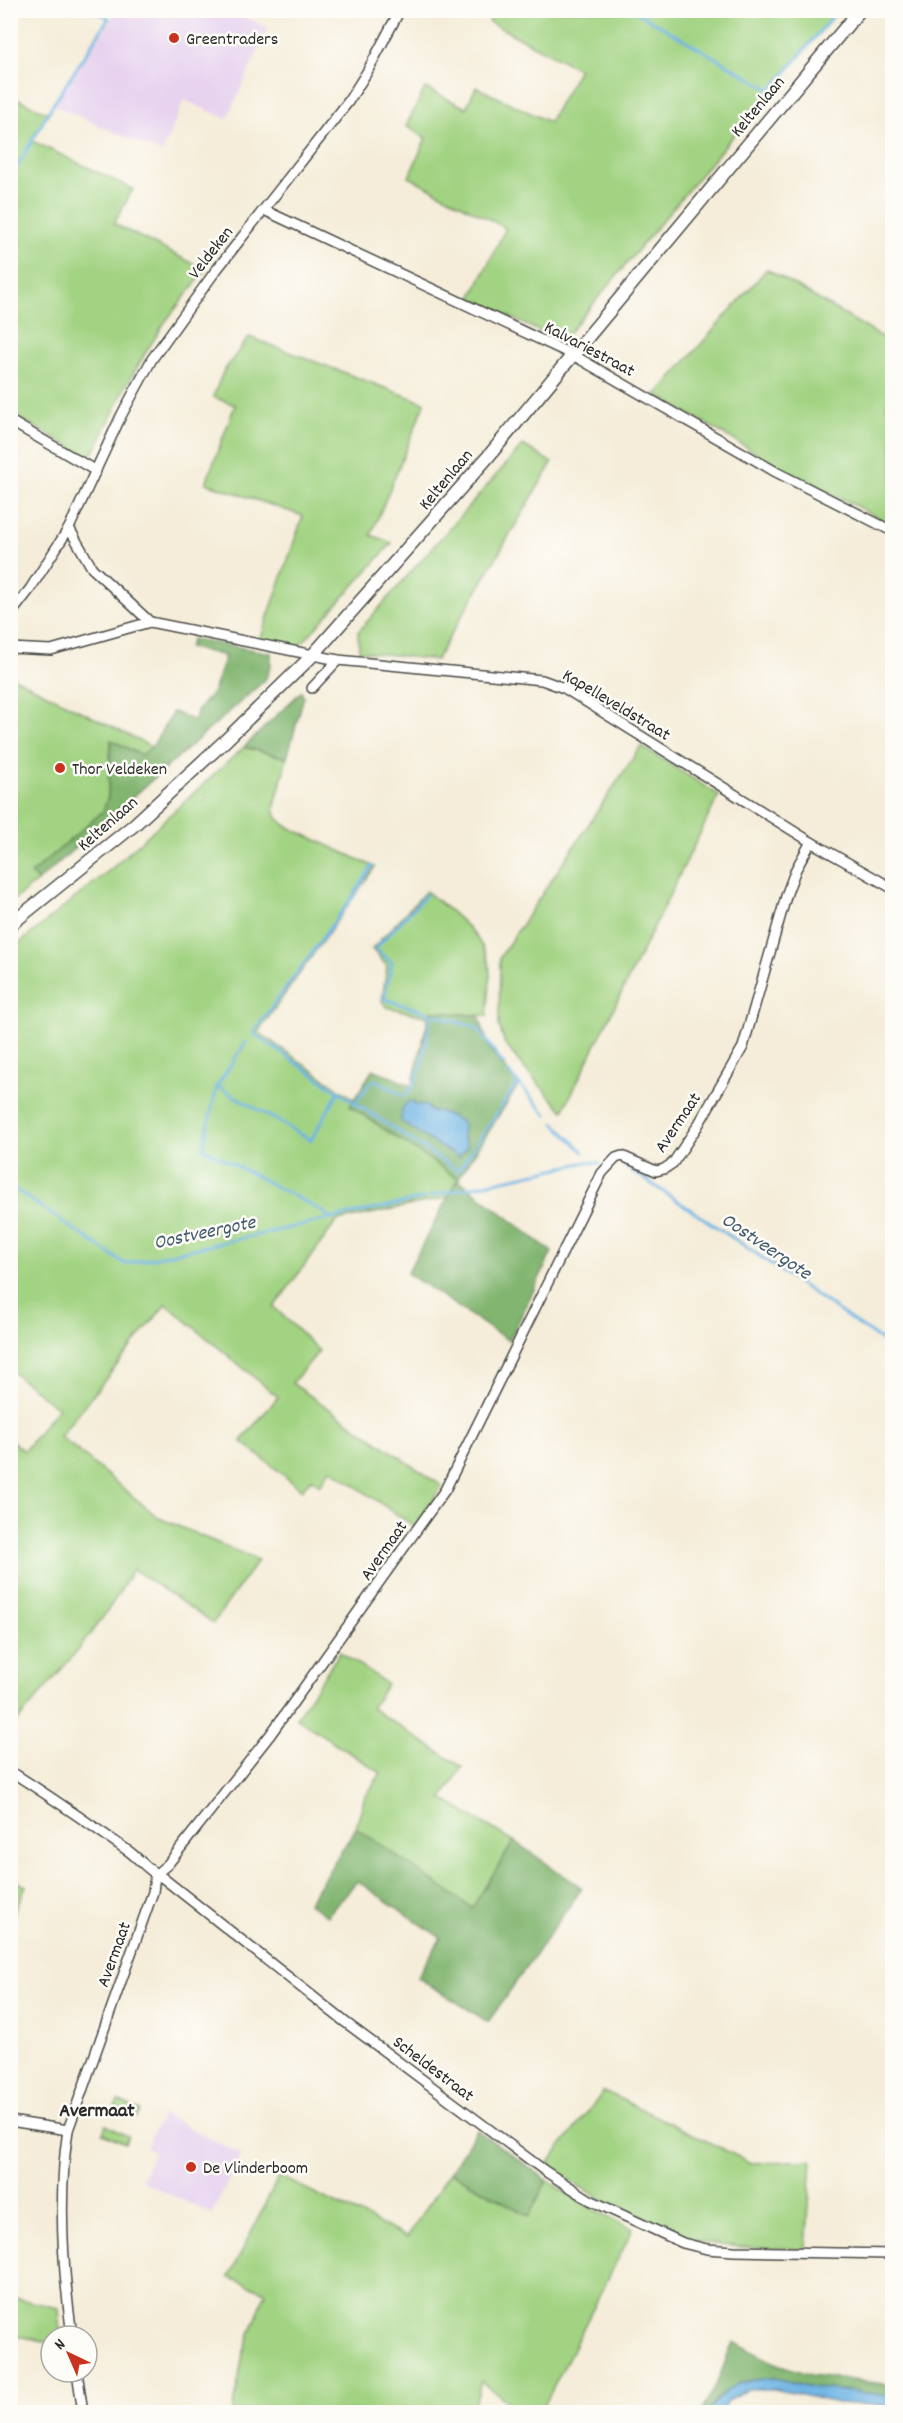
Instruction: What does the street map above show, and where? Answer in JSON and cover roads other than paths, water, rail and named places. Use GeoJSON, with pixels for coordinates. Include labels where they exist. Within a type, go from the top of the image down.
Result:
{"type":"FeatureCollection","features":[{"type":"Feature","properties":{"kind":"main road","name":"Keltenlaan"},"geometry":{"type":"LineString","coordinates":[[10,925],[134,825],[314,655],[434,521],[860,10]]}},
{"type":"Feature","properties":{"kind":"street","name":"Veldeken"},"geometry":{"type":"LineString","coordinates":[[10,615],[30,589],[69,528],[121,416],[152,359],[214,273],[348,102],[400,10]]}},
{"type":"Feature","properties":{"kind":"street","name":"Kalvariestraat"},"geometry":{"type":"LineString","coordinates":[[264,210],[573,355],[776,472],[892,531]]}},
{"type":"Feature","properties":{"kind":"street"},"geometry":{"type":"LineString","coordinates":[[10,421],[96,471]]}},
{"type":"Feature","properties":{"kind":"street"},"geometry":{"type":"LineString","coordinates":[[69,528],[92,568],[150,622]]}},
{"type":"Feature","properties":{"kind":"street"},"geometry":{"type":"LineString","coordinates":[[10,648],[51,650],[150,622]]}},
{"type":"Feature","properties":{"kind":"street","name":"Kapelleveldstraat"},"geometry":{"type":"LineString","coordinates":[[150,622],[338,660],[542,680],[564,688],[811,842],[892,888]]}},
{"type":"Feature","properties":{"kind":"street"},"geometry":{"type":"LineString","coordinates":[[312,688],[338,660]]}},
{"type":"Feature","properties":{"kind":"street","name":"Avermaat"},"geometry":{"type":"LineString","coordinates":[[70,2324],[62,2191],[62,2163],[68,2130],[153,1892],[155,1875],[168,1864],[270,1735],[445,1490],[602,1173],[616,1158],[622,1156],[656,1171],[664,1168],[673,1163],[697,1126],[743,1047],[787,893],[796,869],[811,842]]}},
{"type":"Feature","properties":{"kind":"street","name":"Scheldestraat"},"geometry":{"type":"LineString","coordinates":[[10,1771],[62,1804],[143,1861],[155,1875],[163,1878],[364,2037],[545,2171],[590,2200],[683,2243],[707,2248],[769,2253],[892,2254]]}},
{"type":"Feature","properties":{"kind":"street"},"geometry":{"type":"LineString","coordinates":[[10,2121],[68,2130]]}},
{"type":"Feature","properties":{"kind":"street"},"geometry":{"type":"LineString","coordinates":[[79,2384],[83,2412]]}},
{"type":"Feature","properties":{"kind":"water"},"geometry":{"type":"Polygon","coordinates":[[[413,1101],[414,1104],[426,1106],[432,1112],[439,1111],[461,1121],[462,1139],[465,1139],[467,1148],[460,1157],[401,1121],[402,1110],[407,1102],[413,1101]]]}},
{"type":"Feature","properties":{"kind":"water"},"geometry":{"type":"Polygon","coordinates":[[[774,2378],[817,2388],[892,2396],[892,2406],[838,2403],[774,2389],[748,2389],[728,2401],[720,2412],[708,2412],[722,2394],[736,2385],[752,2380],[774,2378]]]}},
{"type":"Feature","properties":{"kind":"waterway"},"geometry":{"type":"LineString","coordinates":[[92,10],[97,13]]}},
{"type":"Feature","properties":{"kind":"waterway"},"geometry":{"type":"LineString","coordinates":[[633,10],[771,90],[838,10]]}},
{"type":"Feature","properties":{"kind":"waterway"},"geometry":{"type":"LineString","coordinates":[[10,179],[52,106],[109,18],[101,14]]}},
{"type":"Feature","properties":{"kind":"waterway"},"geometry":{"type":"LineString","coordinates":[[355,1103],[253,1033],[354,895],[372,866]]}},
{"type":"Feature","properties":{"kind":"waterway"},"geometry":{"type":"LineString","coordinates":[[426,895],[375,949],[392,963],[384,999],[477,1028],[504,1065]]}},
{"type":"Feature","properties":{"kind":"waterway"},"geometry":{"type":"LineString","coordinates":[[431,1014],[422,1065],[409,1093],[404,1096],[376,1080],[370,1083],[355,1103],[458,1171],[518,1082]]}},
{"type":"Feature","properties":{"kind":"waterway"},"geometry":{"type":"LineString","coordinates":[[246,1042],[217,1086],[311,1140],[339,1091]]}},
{"type":"Feature","properties":{"kind":"waterway"},"geometry":{"type":"LineString","coordinates":[[508,1072],[547,1115]]}},
{"type":"Feature","properties":{"kind":"waterway"},"geometry":{"type":"LineString","coordinates":[[217,1086],[203,1148],[322,1211],[332,1219]]}},
{"type":"Feature","properties":{"kind":"waterway"},"geometry":{"type":"LineString","coordinates":[[554,1123],[584,1152]]}},
{"type":"Feature","properties":{"kind":"waterway","name":"Oostveergote"},"geometry":{"type":"LineString","coordinates":[[430,1196],[587,1162],[600,1163]]}},
{"type":"Feature","properties":{"kind":"waterway","name":"Oostveergote"},"geometry":{"type":"LineString","coordinates":[[625,1166],[892,1348]]}},
{"type":"Feature","properties":{"kind":"waterway","name":"Oostveergote"},"geometry":{"type":"LineString","coordinates":[[10,1186],[125,1264],[425,1198]]}},
{"type":"Feature","properties":{"kind":"place","name":"Greentraders"},"geometry":{"type":"Point","coordinates":[174,38]}},
{"type":"Feature","properties":{"kind":"place","name":"Thor Veldeken"},"geometry":{"type":"Point","coordinates":[60,768]}},
{"type":"Feature","properties":{"kind":"place","name":"De Vlinderboom"},"geometry":{"type":"Point","coordinates":[191,2167]}},
{"type":"Feature","properties":{"kind":"district","name":"Avermaat"},"geometry":{"type":"Point","coordinates":[97,2109]}}]}
